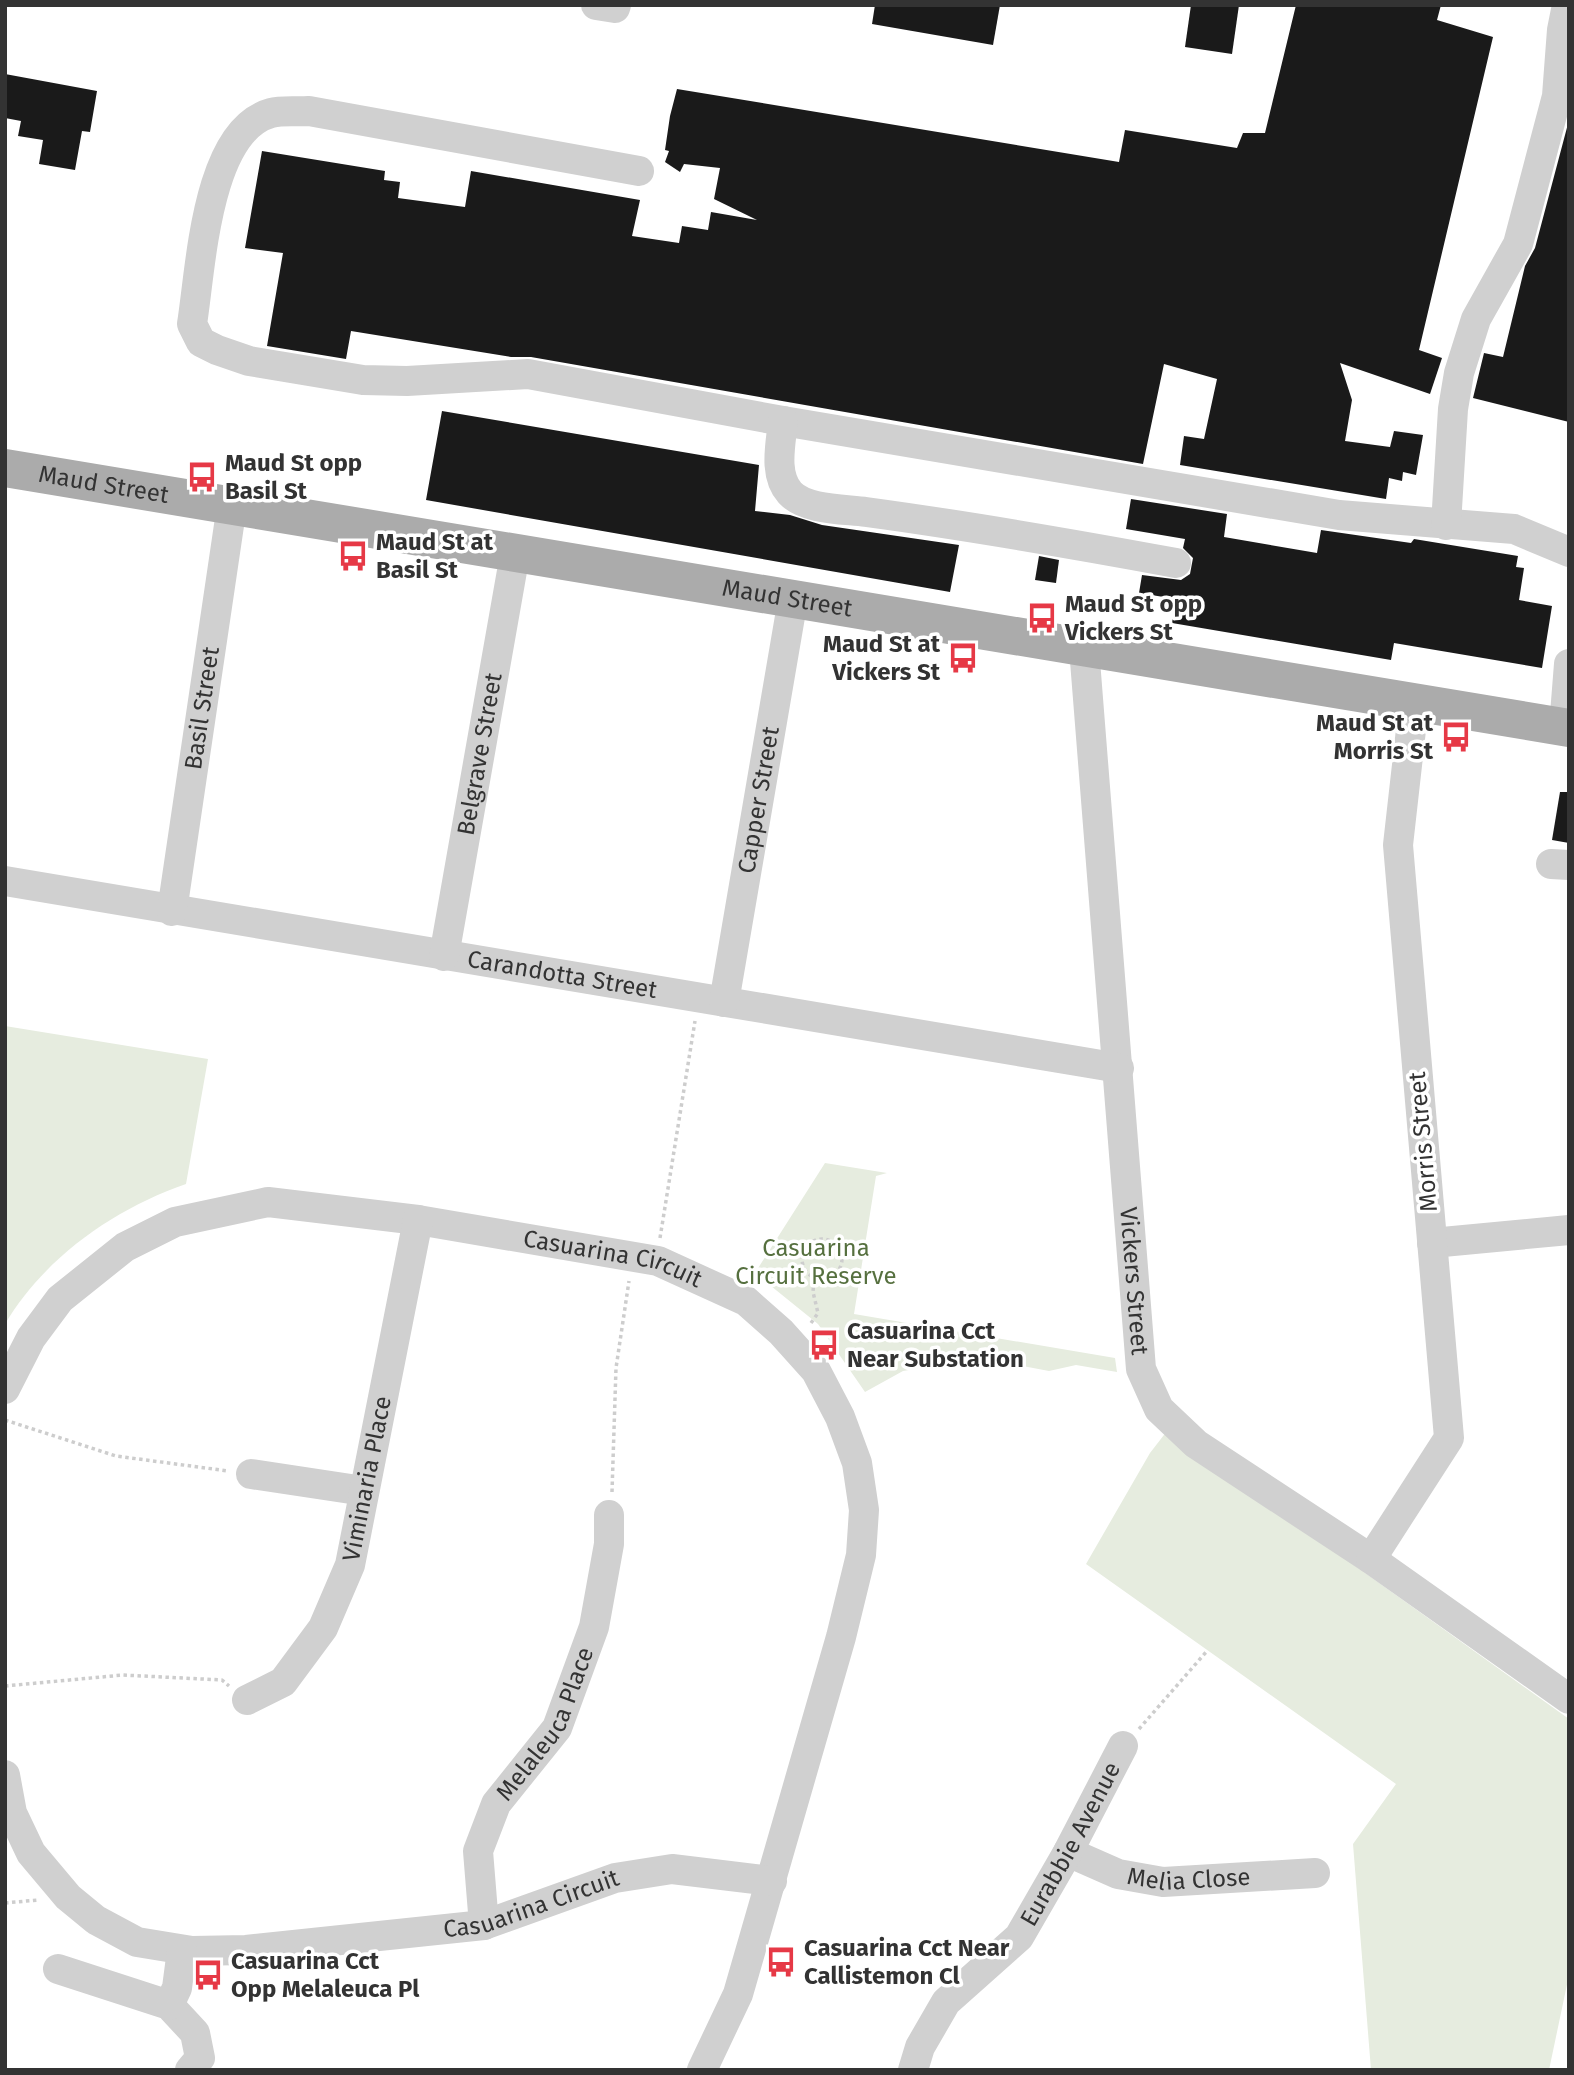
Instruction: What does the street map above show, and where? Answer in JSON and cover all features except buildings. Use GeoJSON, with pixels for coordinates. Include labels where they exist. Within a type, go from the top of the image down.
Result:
{"type":"FeatureCollection","features":[{"type":"Feature","properties":{"kind":"main road","name":"Maud Street"},"geometry":{"type":"LineString","coordinates":[[5,468],[1566,727]]}},
{"type":"Feature","properties":{"kind":"street"},"geometry":{"type":"LineString","coordinates":[[1446,525],[1453,408],[1459,373],[1476,319],[1518,244],[1558,96],[1562,30],[1567,5]]}},
{"type":"Feature","properties":{"kind":"street"},"geometry":{"type":"LineString","coordinates":[[639,171],[309,111],[271,113],[251,125],[230,146],[215,181],[192,324],[201,342],[217,350],[249,360],[363,380],[407,381],[528,374],[783,421],[1339,515],[1514,529],[1569,552]]}},
{"type":"Feature","properties":{"kind":"street"},"geometry":{"type":"LineString","coordinates":[[783,421],[779,466],[782,481],[791,495],[816,505],[955,524],[1176,563]]}},
{"type":"Feature","properties":{"kind":"street","name":"Basil Street"},"geometry":{"type":"LineString","coordinates":[[173,911],[232,506]]}},
{"type":"Feature","properties":{"kind":"street","name":"Belgrave Street"},"geometry":{"type":"LineString","coordinates":[[444,956],[515,554]]}},
{"type":"Feature","properties":{"kind":"street","name":"Capper Street"},"geometry":{"type":"LineString","coordinates":[[711,1000],[793,599]]}},
{"type":"Feature","properties":{"kind":"street","name":"Vickers Street"},"geometry":{"type":"LineString","coordinates":[[1084,648],[1141,1369],[1159,1409],[1196,1444],[1371,1559],[1569,1699]]}},
{"type":"Feature","properties":{"kind":"street"},"geometry":{"type":"LineString","coordinates":[[1566,727],[1569,664]]}},
{"type":"Feature","properties":{"kind":"street","name":"Morris Street"},"geometry":{"type":"LineString","coordinates":[[1371,1559],[1449,1438],[1398,845],[1415,703]]}},
{"type":"Feature","properties":{"kind":"street","name":"Carandotta Street"},"geometry":{"type":"LineString","coordinates":[[5,881],[1119,1068]]}},
{"type":"Feature","properties":{"kind":"street","name":"Casuarina Circuit"},"geometry":{"type":"LineString","coordinates":[[5,1389],[31,1338],[60,1298],[125,1247],[176,1222],[268,1202],[418,1220],[645,1259],[746,1301],[781,1332],[816,1371],[840,1416],[857,1463],[864,1510],[862,1555],[738,1994],[702,2070]]}},
{"type":"Feature","properties":{"kind":"street","name":"Viminaria Place"},"geometry":{"type":"LineString","coordinates":[[247,1700],[283,1682],[323,1628],[350,1565],[418,1220]]}},
{"type":"Feature","properties":{"kind":"street"},"geometry":{"type":"LineString","coordinates":[[1432,1243],[1569,1230]]}},
{"type":"Feature","properties":{"kind":"street"},"geometry":{"type":"LineString","coordinates":[[251,1474],[364,1491]]}},
{"type":"Feature","properties":{"kind":"street","name":"Melaleuca Place"},"geometry":{"type":"LineString","coordinates":[[484,1925],[478,1851],[496,1804],[557,1728],[594,1627],[609,1544],[609,1515]]}},
{"type":"Feature","properties":{"kind":"street","name":"Eurabbie Avenue"},"geometry":{"type":"LineString","coordinates":[[913,2070],[920,2047],[946,2002],[1018,1937],[1068,1852],[1123,1746]]}},
{"type":"Feature","properties":{"kind":"street","name":"Casuarina Circuit"},"geometry":{"type":"LineString","coordinates":[[5,1775],[12,1813],[31,1853],[68,1897],[96,1920],[137,1941],[182,1950],[246,1950],[484,1925],[615,1878],[672,1869],[772,1881]]}},
{"type":"Feature","properties":{"kind":"street","name":"Melia Close"},"geometry":{"type":"LineString","coordinates":[[1068,1852],[1118,1874],[1163,1882],[1315,1873]]}},
{"type":"Feature","properties":{"kind":"street"},"geometry":{"type":"LineString","coordinates":[[169,2005],[177,1988],[182,1950]]}},
{"type":"Feature","properties":{"kind":"street"},"geometry":{"type":"LineString","coordinates":[[58,1969],[169,2005],[195,2033],[200,2058],[190,2070]]}},
{"type":"Feature","properties":{"kind":"path"},"geometry":{"type":"LineString","coordinates":[[609,1515],[614,1475],[616,1368],[711,1000]]}},
{"type":"Feature","properties":{"kind":"path"},"geometry":{"type":"LineString","coordinates":[[827,1240],[838,1247],[841,1266],[833,1276],[814,1278],[804,1269],[804,1250],[814,1241],[827,1240]]}},
{"type":"Feature","properties":{"kind":"path"},"geometry":{"type":"LineString","coordinates":[[811,1323],[818,1313],[813,1292],[814,1278]]}},
{"type":"Feature","properties":{"kind":"path"},"geometry":{"type":"LineString","coordinates":[[5,1420],[116,1456],[251,1474]]}},
{"type":"Feature","properties":{"kind":"path"},"geometry":{"type":"LineString","coordinates":[[1123,1746],[1208,1651]]}},
{"type":"Feature","properties":{"kind":"path"},"geometry":{"type":"LineString","coordinates":[[5,1686],[123,1675],[222,1680],[247,1700]]}},
{"type":"Feature","properties":{"kind":"green space"},"geometry":{"type":"Polygon","coordinates":[[[5,1026],[208,1059],[186,1184],[133,1207],[84,1238],[40,1277],[5,1324],[5,1026]]]}},
{"type":"Feature","properties":{"kind":"green space","name":"Casuarina Circuit Reserve"},"geometry":{"type":"Polygon","coordinates":[[[825,1163],[887,1173],[876,1176],[854,1314],[1115,1358],[1117,1372],[1076,1365],[1049,1371],[980,1358],[903,1371],[865,1392],[818,1324],[755,1273],[825,1163]]]}},
{"type":"Feature","properties":{"kind":"green space"},"geometry":{"type":"Polygon","coordinates":[[[1167,1431],[1569,1719],[1569,1975],[1549,2070],[1371,2070],[1353,1844],[1396,1784],[1086,1564],[1150,1453],[1167,1431]]]}},
{"type":"Feature","properties":{"kind":"place","name":"Maud St opp Basil St"},"geometry":{"type":"Point","coordinates":[202,477]}},
{"type":"Feature","properties":{"kind":"place","name":"Maud St at Basil St"},"geometry":{"type":"Point","coordinates":[353,556]}},
{"type":"Feature","properties":{"kind":"place","name":"Maud St opp Vickers St"},"geometry":{"type":"Point","coordinates":[1042,618]}},
{"type":"Feature","properties":{"kind":"place","name":"Maud St at Vickers St"},"geometry":{"type":"Point","coordinates":[963,658]}},
{"type":"Feature","properties":{"kind":"place","name":"Maud St at Morris St"},"geometry":{"type":"Point","coordinates":[1456,737]}},
{"type":"Feature","properties":{"kind":"place","name":"Casuarina Cct Near Substation"},"geometry":{"type":"Point","coordinates":[824,1345]}},
{"type":"Feature","properties":{"kind":"place","name":"Casuarina Cct Near Callistemon Cl"},"geometry":{"type":"Point","coordinates":[781,1962]}},
{"type":"Feature","properties":{"kind":"place","name":"Casuarina Cct Opp Melaleuca Pl"},"geometry":{"type":"Point","coordinates":[208,1975]}}]}
